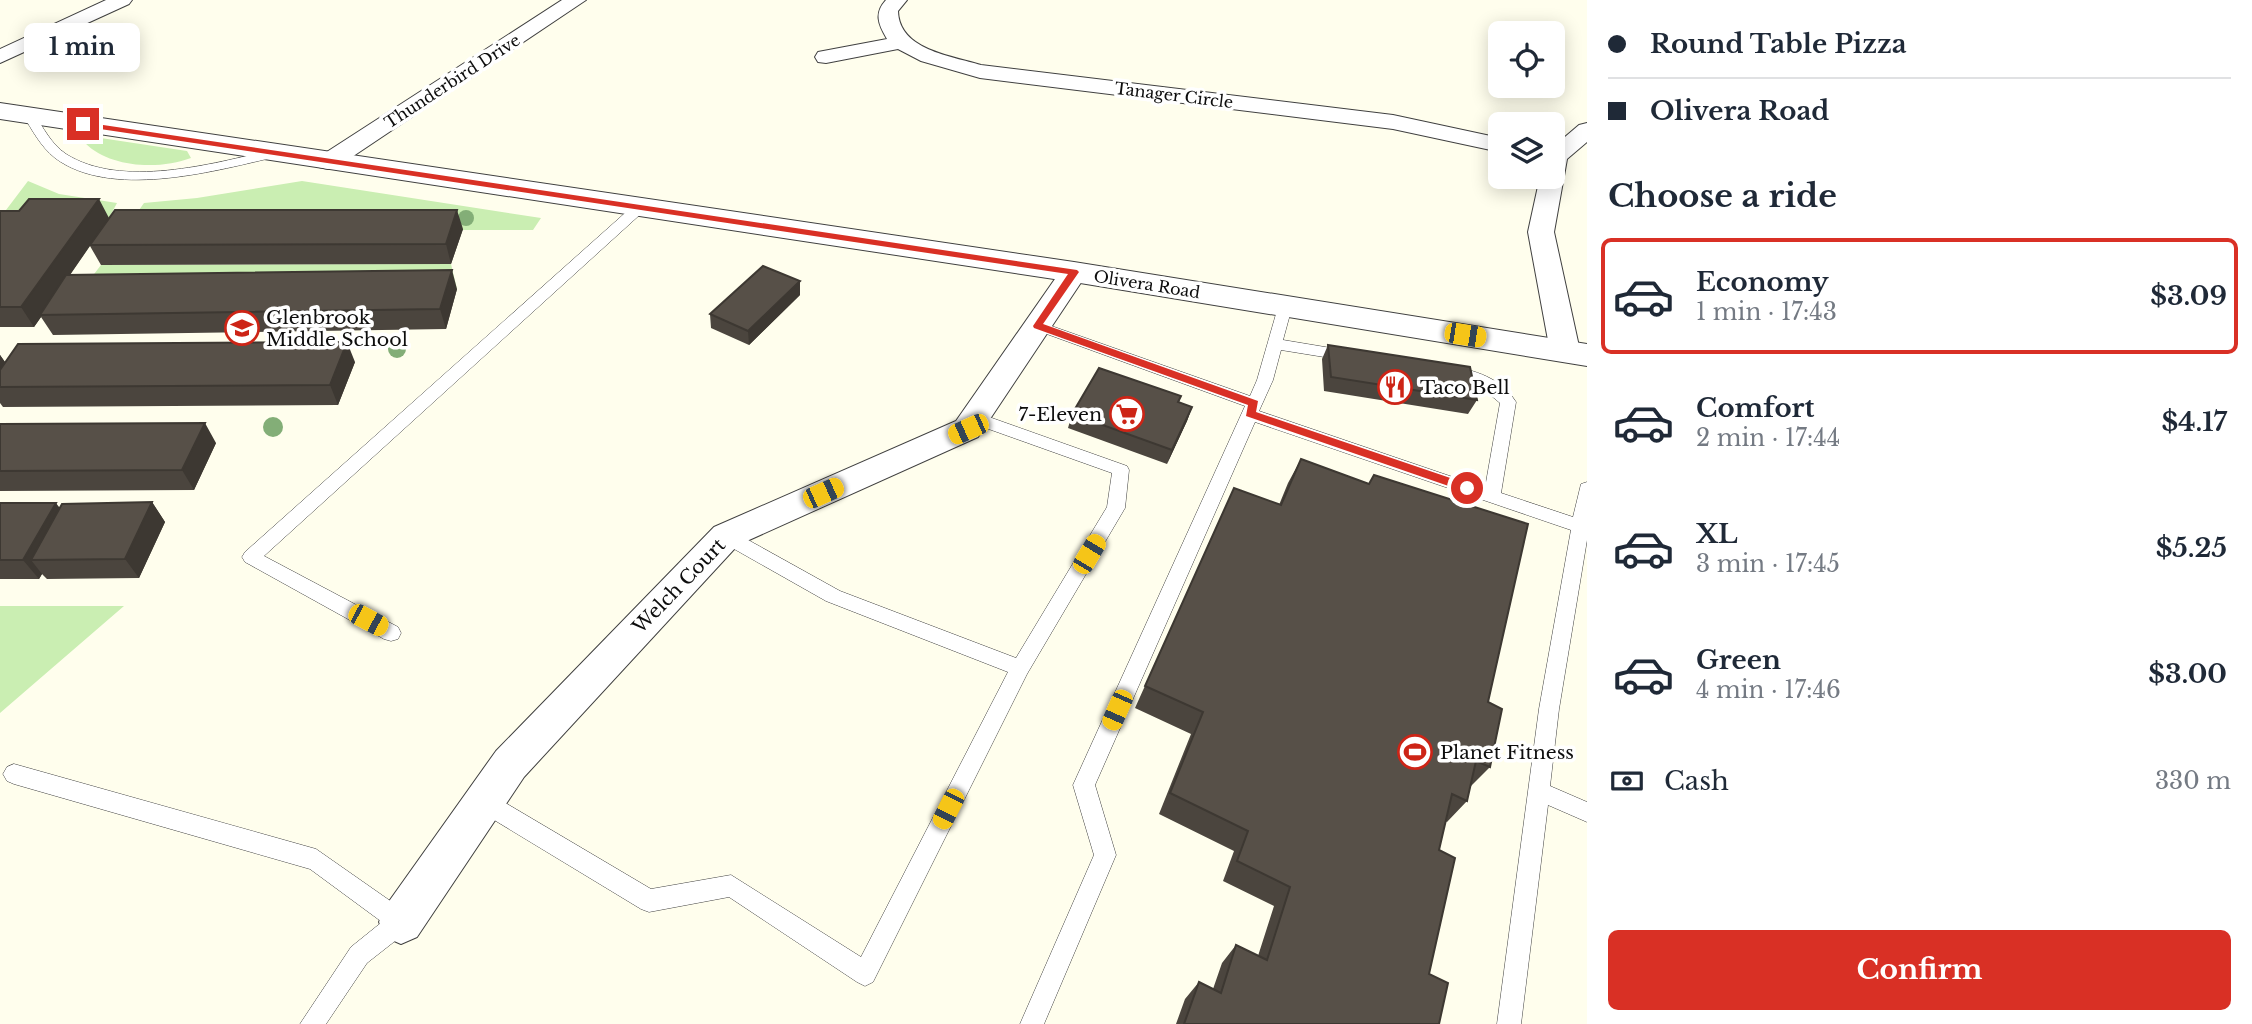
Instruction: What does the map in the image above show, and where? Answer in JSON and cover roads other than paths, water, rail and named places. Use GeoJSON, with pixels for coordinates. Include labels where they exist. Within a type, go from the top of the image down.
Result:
{"type":"FeatureCollection","features":[{"type":"Feature","properties":{"kind":"street"},"geometry":{"type":"LineString","coordinates":[[0,57],[122,0]]}},
{"type":"Feature","properties":{"kind":"street","name":"Thunderbird Drive"},"geometry":{"type":"LineString","coordinates":[[328,162],[576,0]]}},
{"type":"Feature","properties":{"kind":"street"},"geometry":{"type":"LineString","coordinates":[[897,0],[888,10],[890,29],[902,42]]}},
{"type":"Feature","properties":{"kind":"street"},"geometry":{"type":"LineString","coordinates":[[826,57],[902,42]]}},
{"type":"Feature","properties":{"kind":"street","name":"Tanager Circle"},"geometry":{"type":"LineString","coordinates":[[902,42],[926,56],[980,71],[1393,122],[1488,142]]}},
{"type":"Feature","properties":{"kind":"street","name":"Olivera Road"},"geometry":{"type":"LineString","coordinates":[[15,113],[271,154],[1074,272],[1576,353]]}},
{"type":"Feature","properties":{"kind":"street"},"geometry":{"type":"LineString","coordinates":[[1565,153],[1587,130]]}},
{"type":"Feature","properties":{"kind":"street"},"geometry":{"type":"LineString","coordinates":[[1549,189],[1541,232],[1576,353]]}},
{"type":"Feature","properties":{"kind":"street","name":"Welch Court"},"geometry":{"type":"LineString","coordinates":[[401,922],[510,764],[726,536],[968,429],[1074,272]]}},
{"type":"Feature","properties":{"kind":"lane"},"geometry":{"type":"LineString","coordinates":[[15,113],[65,159],[107,173],[164,174],[271,154]]}},
{"type":"Feature","properties":{"kind":"lane"},"geometry":{"type":"LineString","coordinates":[[391,633],[251,557],[639,208]]}},
{"type":"Feature","properties":{"kind":"lane"},"geometry":{"type":"LineString","coordinates":[[1032,1024],[1105,855],[1084,785],[1265,380],[1285,307]]}},
{"type":"Feature","properties":{"kind":"lane"},"geometry":{"type":"LineString","coordinates":[[1038,326],[1252,409],[1584,528]]}},
{"type":"Feature","properties":{"kind":"lane"},"geometry":{"type":"LineString","coordinates":[[1275,344],[1369,359]]}},
{"type":"Feature","properties":{"kind":"lane"},"geometry":{"type":"LineString","coordinates":[[1436,369],[1484,379],[1508,402],[1492,496]]}},
{"type":"Feature","properties":{"kind":"lane"},"geometry":{"type":"LineString","coordinates":[[484,802],[649,901],[731,886],[865,974],[1020,668],[1116,508],[1121,470],[975,418]]}},
{"type":"Feature","properties":{"kind":"lane"},"geometry":{"type":"LineString","coordinates":[[1509,1024],[1538,791],[1584,528],[1587,488]]}},
{"type":"Feature","properties":{"kind":"lane"},"geometry":{"type":"LineString","coordinates":[[726,536],[833,596],[1020,668]]}},
{"type":"Feature","properties":{"kind":"lane"},"geometry":{"type":"LineString","coordinates":[[14,774],[316,860],[401,922],[359,955],[312,1024]]}},
{"type":"Feature","properties":{"kind":"lane"},"geometry":{"type":"LineString","coordinates":[[1538,791],[1587,812]]}},
{"type":"Feature","properties":{"kind":"place","name":"Glenbrook Middle School"},"geometry":{"type":"Point","coordinates":[242,328]}},
{"type":"Feature","properties":{"kind":"place","name":"Taco Bell"},"geometry":{"type":"Point","coordinates":[1395,387]}},
{"type":"Feature","properties":{"kind":"place","name":"7-Eleven"},"geometry":{"type":"Point","coordinates":[1127,414]}},
{"type":"Feature","properties":{"kind":"place","name":"Planet Fitness"},"geometry":{"type":"Point","coordinates":[1415,752]}}]}
